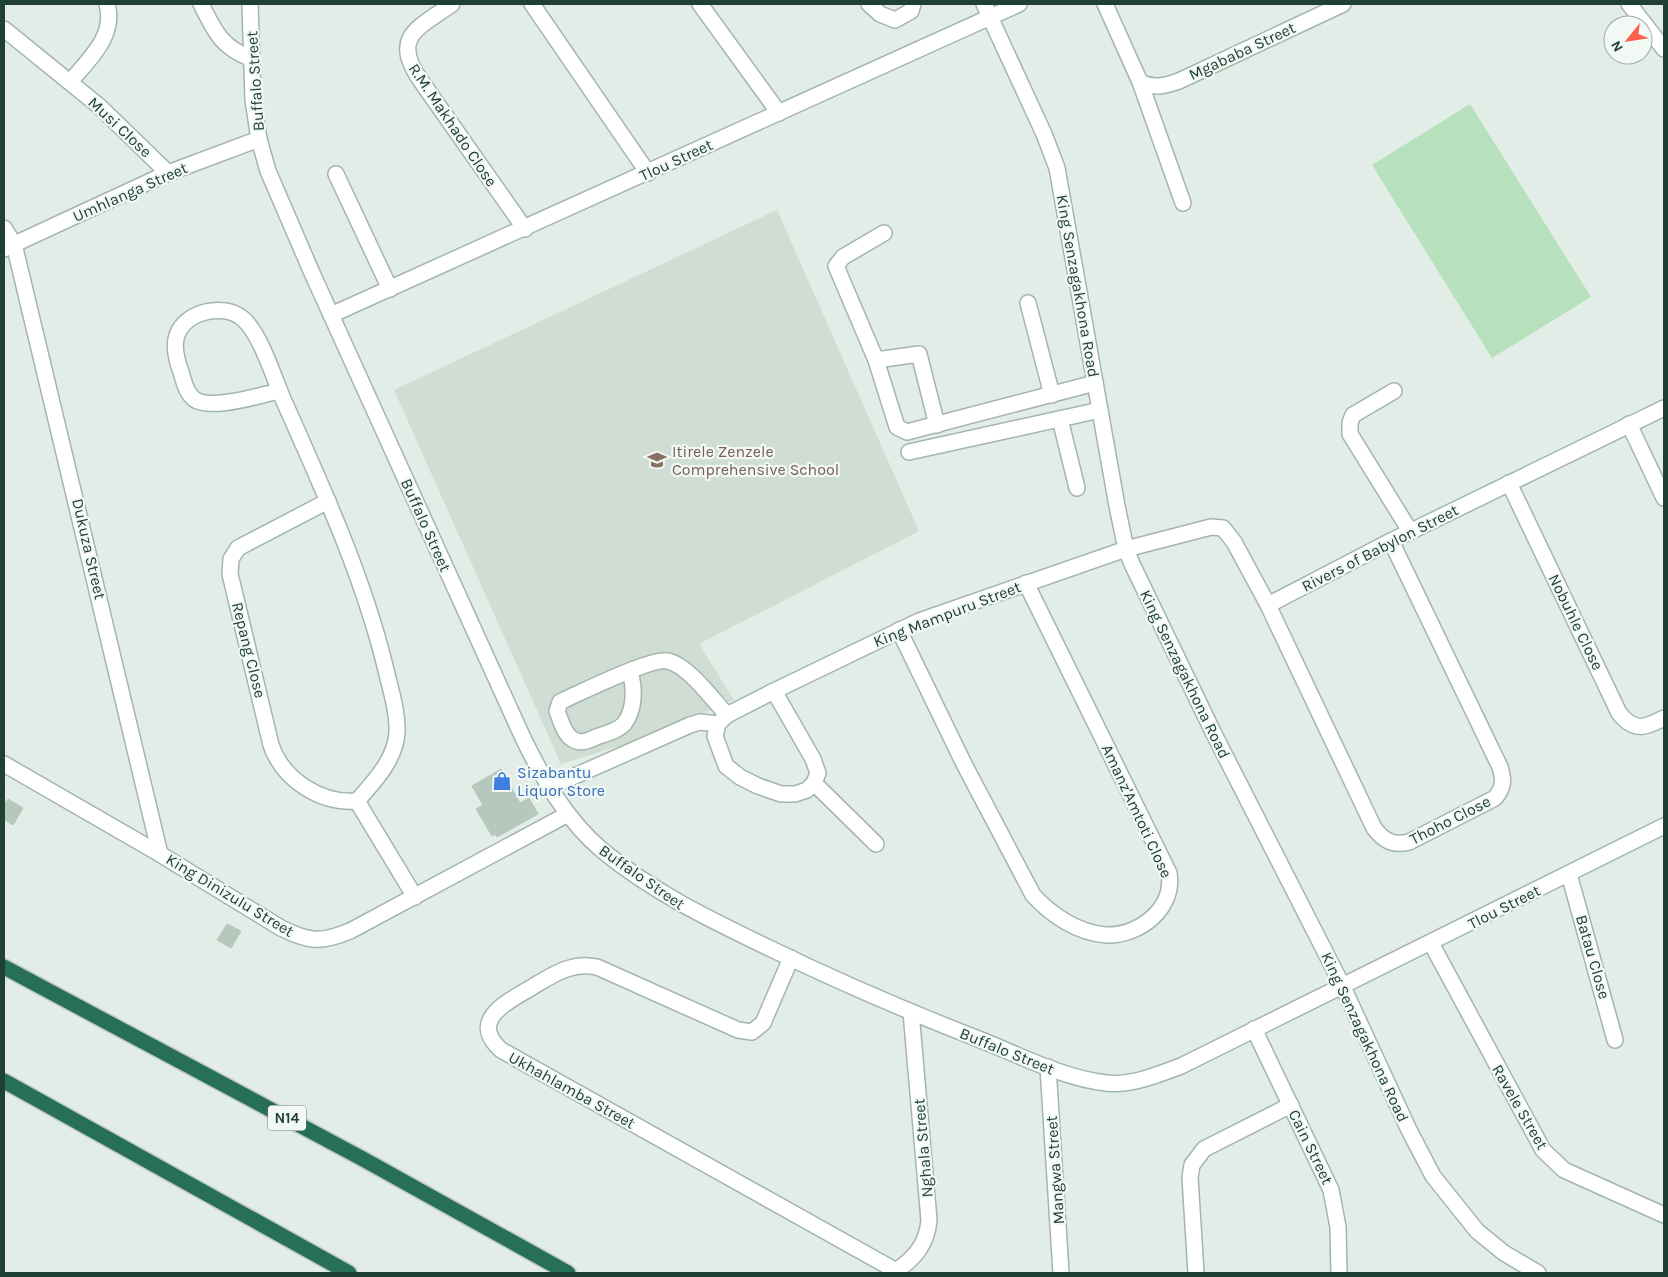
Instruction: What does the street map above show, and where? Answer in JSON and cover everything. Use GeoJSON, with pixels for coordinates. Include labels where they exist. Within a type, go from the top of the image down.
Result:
{"type":"FeatureCollection","features":[{"type":"Feature","properties":{"kind":"highway","name":"N14"},"geometry":{"type":"LineString","coordinates":[[4,967],[363,1159],[568,1273]]}},
{"type":"Feature","properties":{"kind":"highway"},"geometry":{"type":"LineString","coordinates":[[4,1082],[349,1273]]}},
{"type":"Feature","properties":{"kind":"street"},"geometry":{"type":"LineString","coordinates":[[70,82],[106,35],[110,14],[107,4]]}},
{"type":"Feature","properties":{"kind":"street"},"geometry":{"type":"LineString","coordinates":[[200,4],[220,39],[227,46],[250,58]]}},
{"type":"Feature","properties":{"kind":"street","name":"Buffalo Street"},"geometry":{"type":"LineString","coordinates":[[250,4],[250,58],[253,100],[259,139],[268,171],[514,720],[550,787],[568,814],[602,850],[655,889],[690,910],[791,958],[911,1012],[1048,1067],[1090,1081],[1108,1084],[1155,1076],[1181,1066],[1342,985]]}},
{"type":"Feature","properties":{"kind":"street","name":"R.M. Makhado Close"},"geometry":{"type":"LineString","coordinates":[[452,4],[413,33],[408,41],[407,57],[421,81],[525,229]]}},
{"type":"Feature","properties":{"kind":"street"},"geometry":{"type":"LineString","coordinates":[[532,4],[648,172]]}},
{"type":"Feature","properties":{"kind":"street"},"geometry":{"type":"LineString","coordinates":[[700,4],[779,113]]}},
{"type":"Feature","properties":{"kind":"street"},"geometry":{"type":"LineString","coordinates":[[869,4],[880,14],[895,20],[911,11],[913,4]]}},
{"type":"Feature","properties":{"kind":"street","name":"Tlou Street"},"geometry":{"type":"LineString","coordinates":[[331,315],[779,113],[987,10],[1019,4]]}},
{"type":"Feature","properties":{"kind":"street"},"geometry":{"type":"LineString","coordinates":[[1105,4],[1140,82],[1183,202]]}},
{"type":"Feature","properties":{"kind":"street","name":"Mgababa Street"},"geometry":{"type":"LineString","coordinates":[[1140,82],[1147,86],[1156,87],[1179,81],[1343,4]]}},
{"type":"Feature","properties":{"kind":"street"},"geometry":{"type":"LineString","coordinates":[[1629,4],[1664,49]]}},
{"type":"Feature","properties":{"kind":"street","name":"King Senzagakhona Road"},"geometry":{"type":"LineString","coordinates":[[987,10],[1044,134],[1056,168],[1126,549],[1140,583],[1214,734],[1342,985],[1383,1076],[1433,1176],[1477,1231],[1504,1254],[1538,1273]]}},
{"type":"Feature","properties":{"kind":"street","name":"Musi Close"},"geometry":{"type":"LineString","coordinates":[[4,29],[70,82],[131,135],[168,173]]}},
{"type":"Feature","properties":{"kind":"street","name":"Umhlanga Street"},"geometry":{"type":"LineString","coordinates":[[9,247],[168,173],[259,139]]}},
{"type":"Feature","properties":{"kind":"street"},"geometry":{"type":"LineString","coordinates":[[336,174],[390,289]]}},
{"type":"Feature","properties":{"kind":"street"},"geometry":{"type":"LineString","coordinates":[[4,228],[9,247]]}},
{"type":"Feature","properties":{"kind":"street"},"geometry":{"type":"LineString","coordinates":[[884,234],[843,257],[836,266],[876,360],[897,426],[907,432],[1095,383]]}},
{"type":"Feature","properties":{"kind":"street","name":"Dukuza Street"},"geometry":{"type":"LineString","coordinates":[[9,247],[160,854]]}},
{"type":"Feature","properties":{"kind":"street"},"geometry":{"type":"LineString","coordinates":[[1028,303],[1052,395]]}},
{"type":"Feature","properties":{"kind":"street"},"geometry":{"type":"LineString","coordinates":[[280,391],[213,404],[195,400],[186,388],[179,369],[175,344],[177,334],[192,318],[202,313],[228,311],[243,319],[258,343],[280,391],[328,501],[360,580],[380,648],[397,722],[394,746],[388,760],[372,785],[357,802],[415,896]]}},
{"type":"Feature","properties":{"kind":"street"},"geometry":{"type":"LineString","coordinates":[[876,360],[919,354],[937,425]]}},
{"type":"Feature","properties":{"kind":"street"},"geometry":{"type":"LineString","coordinates":[[1394,391],[1354,415],[1350,423],[1350,434],[1410,532]]}},
{"type":"Feature","properties":{"kind":"street","name":"Rivers of Babylon Street"},"geometry":{"type":"LineString","coordinates":[[1268,605],[1391,541],[1664,408]]}},
{"type":"Feature","properties":{"kind":"street"},"geometry":{"type":"LineString","coordinates":[[909,452],[1100,410]]}},
{"type":"Feature","properties":{"kind":"street"},"geometry":{"type":"LineString","coordinates":[[1060,419],[1077,488]]}},
{"type":"Feature","properties":{"kind":"street"},"geometry":{"type":"LineString","coordinates":[[1629,424],[1664,498]]}},
{"type":"Feature","properties":{"kind":"street","name":"Nobuhle Close"},"geometry":{"type":"LineString","coordinates":[[1509,483],[1619,713],[1627,723],[1635,727],[1652,724],[1664,718]]}},
{"type":"Feature","properties":{"kind":"street","name":"Repang Close"},"geometry":{"type":"LineString","coordinates":[[328,501],[238,548],[231,559],[230,574],[271,745],[279,765],[289,775],[324,797],[343,802],[357,802]]}},
{"type":"Feature","properties":{"kind":"street"},"geometry":{"type":"LineString","coordinates":[[1126,549],[1211,527],[1223,528],[1234,542],[1268,605]]}},
{"type":"Feature","properties":{"kind":"street","name":"Thoho Close"},"geometry":{"type":"LineString","coordinates":[[1268,605],[1366,812],[1381,836],[1388,842],[1399,844],[1409,842],[1485,805],[1501,791],[1504,780],[1500,767],[1391,541]]}},
{"type":"Feature","properties":{"kind":"street","name":"King Mampuru Street"},"geometry":{"type":"LineString","coordinates":[[550,787],[690,725],[723,720],[774,691],[899,630],[1026,583],[1126,549]]}},
{"type":"Feature","properties":{"kind":"street","name":"Amanz'Amtoti Close"},"geometry":{"type":"LineString","coordinates":[[899,630],[964,764],[1033,895],[1048,910],[1062,920],[1084,930],[1106,934],[1135,928],[1148,922],[1163,907],[1171,886],[1169,873],[1026,583]]}},
{"type":"Feature","properties":{"kind":"street"},"geometry":{"type":"LineString","coordinates":[[630,672],[634,682],[633,699],[629,715],[623,725],[588,741],[577,742],[569,737],[557,711],[560,702],[630,672],[656,661],[667,661],[684,669],[723,720],[715,736],[726,766],[740,777],[781,794],[795,794],[807,790],[814,783],[818,773],[813,759],[774,691]]}},
{"type":"Feature","properties":{"kind":"street","name":"King Dinizulu Street"},"geometry":{"type":"LineString","coordinates":[[4,764],[160,854],[282,928],[300,938],[314,941],[350,932],[568,814]]}},
{"type":"Feature","properties":{"kind":"street"},"geometry":{"type":"LineString","coordinates":[[814,783],[876,844]]}},
{"type":"Feature","properties":{"kind":"street","name":"Tlou Street"},"geometry":{"type":"LineString","coordinates":[[1342,985],[1431,943],[1664,826]]}},
{"type":"Feature","properties":{"kind":"street","name":"Batau Close"},"geometry":{"type":"LineString","coordinates":[[1569,874],[1615,1040]]}},
{"type":"Feature","properties":{"kind":"street","name":"Ravele Street"},"geometry":{"type":"LineString","coordinates":[[1431,943],[1543,1150],[1564,1170],[1664,1215]]}},
{"type":"Feature","properties":{"kind":"street","name":"Ukhahlamba Street"},"geometry":{"type":"LineString","coordinates":[[791,958],[764,1023],[756,1030],[748,1033],[597,967],[586,964],[563,970],[502,1005],[492,1016],[489,1031],[495,1045],[501,1050],[898,1272]]}},
{"type":"Feature","properties":{"kind":"street","name":"Nghala Street"},"geometry":{"type":"LineString","coordinates":[[898,1272],[926,1239],[929,1220],[911,1012]]}},
{"type":"Feature","properties":{"kind":"street","name":"Cain Street"},"geometry":{"type":"LineString","coordinates":[[1254,1029],[1331,1190],[1338,1227],[1340,1273]]}},
{"type":"Feature","properties":{"kind":"street","name":"Mangwa Street"},"geometry":{"type":"LineString","coordinates":[[1048,1067],[1061,1273]]}},
{"type":"Feature","properties":{"kind":"street"},"geometry":{"type":"LineString","coordinates":[[1196,1273],[1190,1177],[1196,1157],[1204,1149],[1290,1106]]}},
{"type":"Feature","properties":{"kind":"shaded area","name":"Itirele Zenzele Comprehensive School"},"geometry":{"type":"Polygon","coordinates":[[[777,210],[919,531],[699,644],[734,700],[652,736],[561,764],[394,390],[777,210]]]}},
{"type":"Feature","properties":{"kind":"green space"},"geometry":{"type":"Polygon","coordinates":[[[1470,104],[1591,297],[1492,358],[1372,165],[1470,104]]]}},
{"type":"Feature","properties":{"kind":"building"},"geometry":{"type":"Polygon","coordinates":[[[501,769],[520,803],[529,798],[538,814],[497,837],[495,834],[492,836],[476,809],[483,805],[472,786],[501,769]]]}},
{"type":"Feature","properties":{"kind":"building"},"geometry":{"type":"Polygon","coordinates":[[[8,799],[23,808],[13,825],[4,819],[4,805],[8,799]]]}},
{"type":"Feature","properties":{"kind":"building"},"geometry":{"type":"Polygon","coordinates":[[[227,924],[241,931],[231,948],[217,940],[227,924]]]}},
{"type":"Feature","properties":{"kind":"place","name":"Itirele Zenzele Comprehensive School"},"geometry":{"type":"Point","coordinates":[657,460]}},
{"type":"Feature","properties":{"kind":"place","name":"Sizabantu Liquor Store"},"geometry":{"type":"Point","coordinates":[502,781]}}]}
